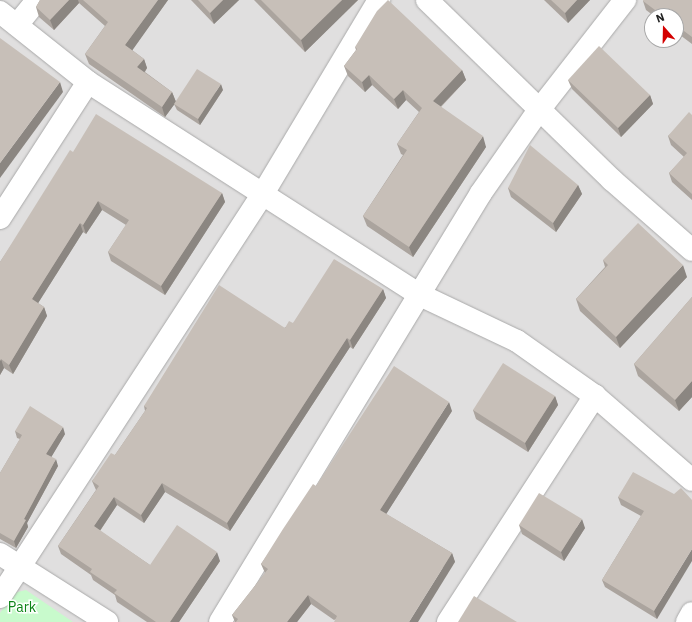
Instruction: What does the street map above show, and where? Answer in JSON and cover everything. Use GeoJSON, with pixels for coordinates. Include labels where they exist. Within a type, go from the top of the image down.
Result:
{"type":"FeatureCollection","features":[{"type":"Feature","properties":{"kind":"street"},"geometry":{"type":"LineString","coordinates":[[17,25],[37,0]]}},
{"type":"Feature","properties":{"kind":"street"},"geometry":{"type":"LineString","coordinates":[[0,597],[21,567],[264,192],[379,0]]}},
{"type":"Feature","properties":{"kind":"street"},"geometry":{"type":"LineString","coordinates":[[427,0],[612,180],[692,250]]}},
{"type":"Feature","properties":{"kind":"street"},"geometry":{"type":"LineString","coordinates":[[220,622],[481,193],[539,110],[625,0]]}},
{"type":"Feature","properties":{"kind":"street"},"geometry":{"type":"LineString","coordinates":[[0,12],[88,82],[264,192],[420,294],[516,341],[595,396],[692,480]]}},
{"type":"Feature","properties":{"kind":"street"},"geometry":{"type":"LineString","coordinates":[[0,218],[88,82]]}},
{"type":"Feature","properties":{"kind":"street"},"geometry":{"type":"LineString","coordinates":[[448,622],[595,396]]}},
{"type":"Feature","properties":{"kind":"street"},"geometry":{"type":"LineString","coordinates":[[0,554],[107,622]]}},
{"type":"Feature","properties":{"kind":"street"},"geometry":{"type":"LineString","coordinates":[[687,622],[692,614]]}},
{"type":"Feature","properties":{"kind":"shaded area"},"geometry":{"type":"Polygon","coordinates":[[[0,0],[692,0],[692,622],[0,622],[0,0]]]}},
{"type":"Feature","properties":{"kind":"green space","name":"Park"},"geometry":{"type":"Polygon","coordinates":[[[26,590],[73,622],[0,622],[0,613],[13,593],[26,590]]]}},
{"type":"Feature","properties":{"kind":"building"},"geometry":{"type":"Polygon","coordinates":[[[40,0],[69,0],[50,20],[36,7],[40,0]]]}},
{"type":"Feature","properties":{"kind":"building"},"geometry":{"type":"Polygon","coordinates":[[[83,0],[158,0],[125,45],[144,59],[137,67],[172,92],[162,107],[85,54],[108,22],[83,0]]]}},
{"type":"Feature","properties":{"kind":"building"},"geometry":{"type":"Polygon","coordinates":[[[198,0],[223,0],[210,13],[198,0]]]}},
{"type":"Feature","properties":{"kind":"building"},"geometry":{"type":"Polygon","coordinates":[[[261,0],[342,0],[301,40],[261,0]]]}},
{"type":"Feature","properties":{"kind":"building"},"geometry":{"type":"Polygon","coordinates":[[[388,0],[462,70],[433,101],[483,136],[409,247],[363,216],[407,150],[397,144],[422,108],[403,90],[394,99],[369,75],[362,82],[344,66],[357,49],[355,47],[377,11],[388,0]]]}},
{"type":"Feature","properties":{"kind":"building"},"geometry":{"type":"Polygon","coordinates":[[[551,0],[577,0],[565,13],[551,0]]]}},
{"type":"Feature","properties":{"kind":"building"},"geometry":{"type":"Polygon","coordinates":[[[692,0],[692,37],[684,31],[684,8],[652,8],[643,1],[692,0]]]}},
{"type":"Feature","properties":{"kind":"building"},"geometry":{"type":"Polygon","coordinates":[[[0,38],[60,82],[0,163],[0,38]]]}},
{"type":"Feature","properties":{"kind":"building"},"geometry":{"type":"Polygon","coordinates":[[[599,46],[650,95],[618,128],[568,80],[599,46]]]}},
{"type":"Feature","properties":{"kind":"building"},"geometry":{"type":"Polygon","coordinates":[[[197,69],[221,84],[198,119],[174,104],[197,69]]]}},
{"type":"Feature","properties":{"kind":"building"},"geometry":{"type":"Polygon","coordinates":[[[689,112],[692,115],[692,194],[669,173],[687,153],[668,136],[689,112]]]}},
{"type":"Feature","properties":{"kind":"building"},"geometry":{"type":"Polygon","coordinates":[[[96,114],[222,193],[161,286],[108,252],[129,220],[98,201],[83,225],[80,223],[32,299],[44,307],[9,365],[1,359],[0,361],[0,262],[70,150],[73,152],[96,114]]]}},
{"type":"Feature","properties":{"kind":"building"},"geometry":{"type":"Polygon","coordinates":[[[530,145],[578,185],[553,223],[508,188],[530,145]]]}},
{"type":"Feature","properties":{"kind":"building"},"geometry":{"type":"Polygon","coordinates":[[[638,223],[683,265],[616,337],[576,299],[608,265],[603,260],[638,223]]]}},
{"type":"Feature","properties":{"kind":"building"},"geometry":{"type":"Polygon","coordinates":[[[334,259],[383,289],[350,340],[347,338],[227,523],[162,483],[141,515],[114,497],[94,526],[150,565],[177,525],[217,552],[170,622],[156,622],[114,593],[117,590],[90,572],[92,569],[58,546],[99,486],[92,481],[111,453],[115,455],[147,408],[144,406],[219,285],[285,328],[289,321],[293,323],[334,259]]]}},
{"type":"Feature","properties":{"kind":"building"},"geometry":{"type":"Polygon","coordinates":[[[692,297],[692,381],[675,400],[634,364],[692,297]]]}},
{"type":"Feature","properties":{"kind":"building"},"geometry":{"type":"Polygon","coordinates":[[[503,363],[555,396],[525,443],[473,410],[503,363]]]}},
{"type":"Feature","properties":{"kind":"building"},"geometry":{"type":"Polygon","coordinates":[[[394,366],[449,402],[380,510],[452,553],[409,622],[334,622],[337,616],[308,595],[287,622],[236,622],[238,619],[232,615],[268,569],[261,564],[313,484],[316,486],[394,366]]]}},
{"type":"Feature","properties":{"kind":"building"},"geometry":{"type":"Polygon","coordinates":[[[30,406],[63,427],[46,454],[56,459],[14,541],[0,533],[0,473],[22,435],[15,431],[30,406]]]}},
{"type":"Feature","properties":{"kind":"building"},"geometry":{"type":"Polygon","coordinates":[[[633,472],[674,494],[681,488],[692,500],[692,549],[654,611],[602,580],[644,511],[618,497],[633,472]]]}},
{"type":"Feature","properties":{"kind":"building"},"geometry":{"type":"Polygon","coordinates":[[[539,493],[582,519],[561,552],[519,525],[539,493]]]}},
{"type":"Feature","properties":{"kind":"building"},"geometry":{"type":"Polygon","coordinates":[[[474,596],[517,622],[458,622],[474,596]]]}}]}
